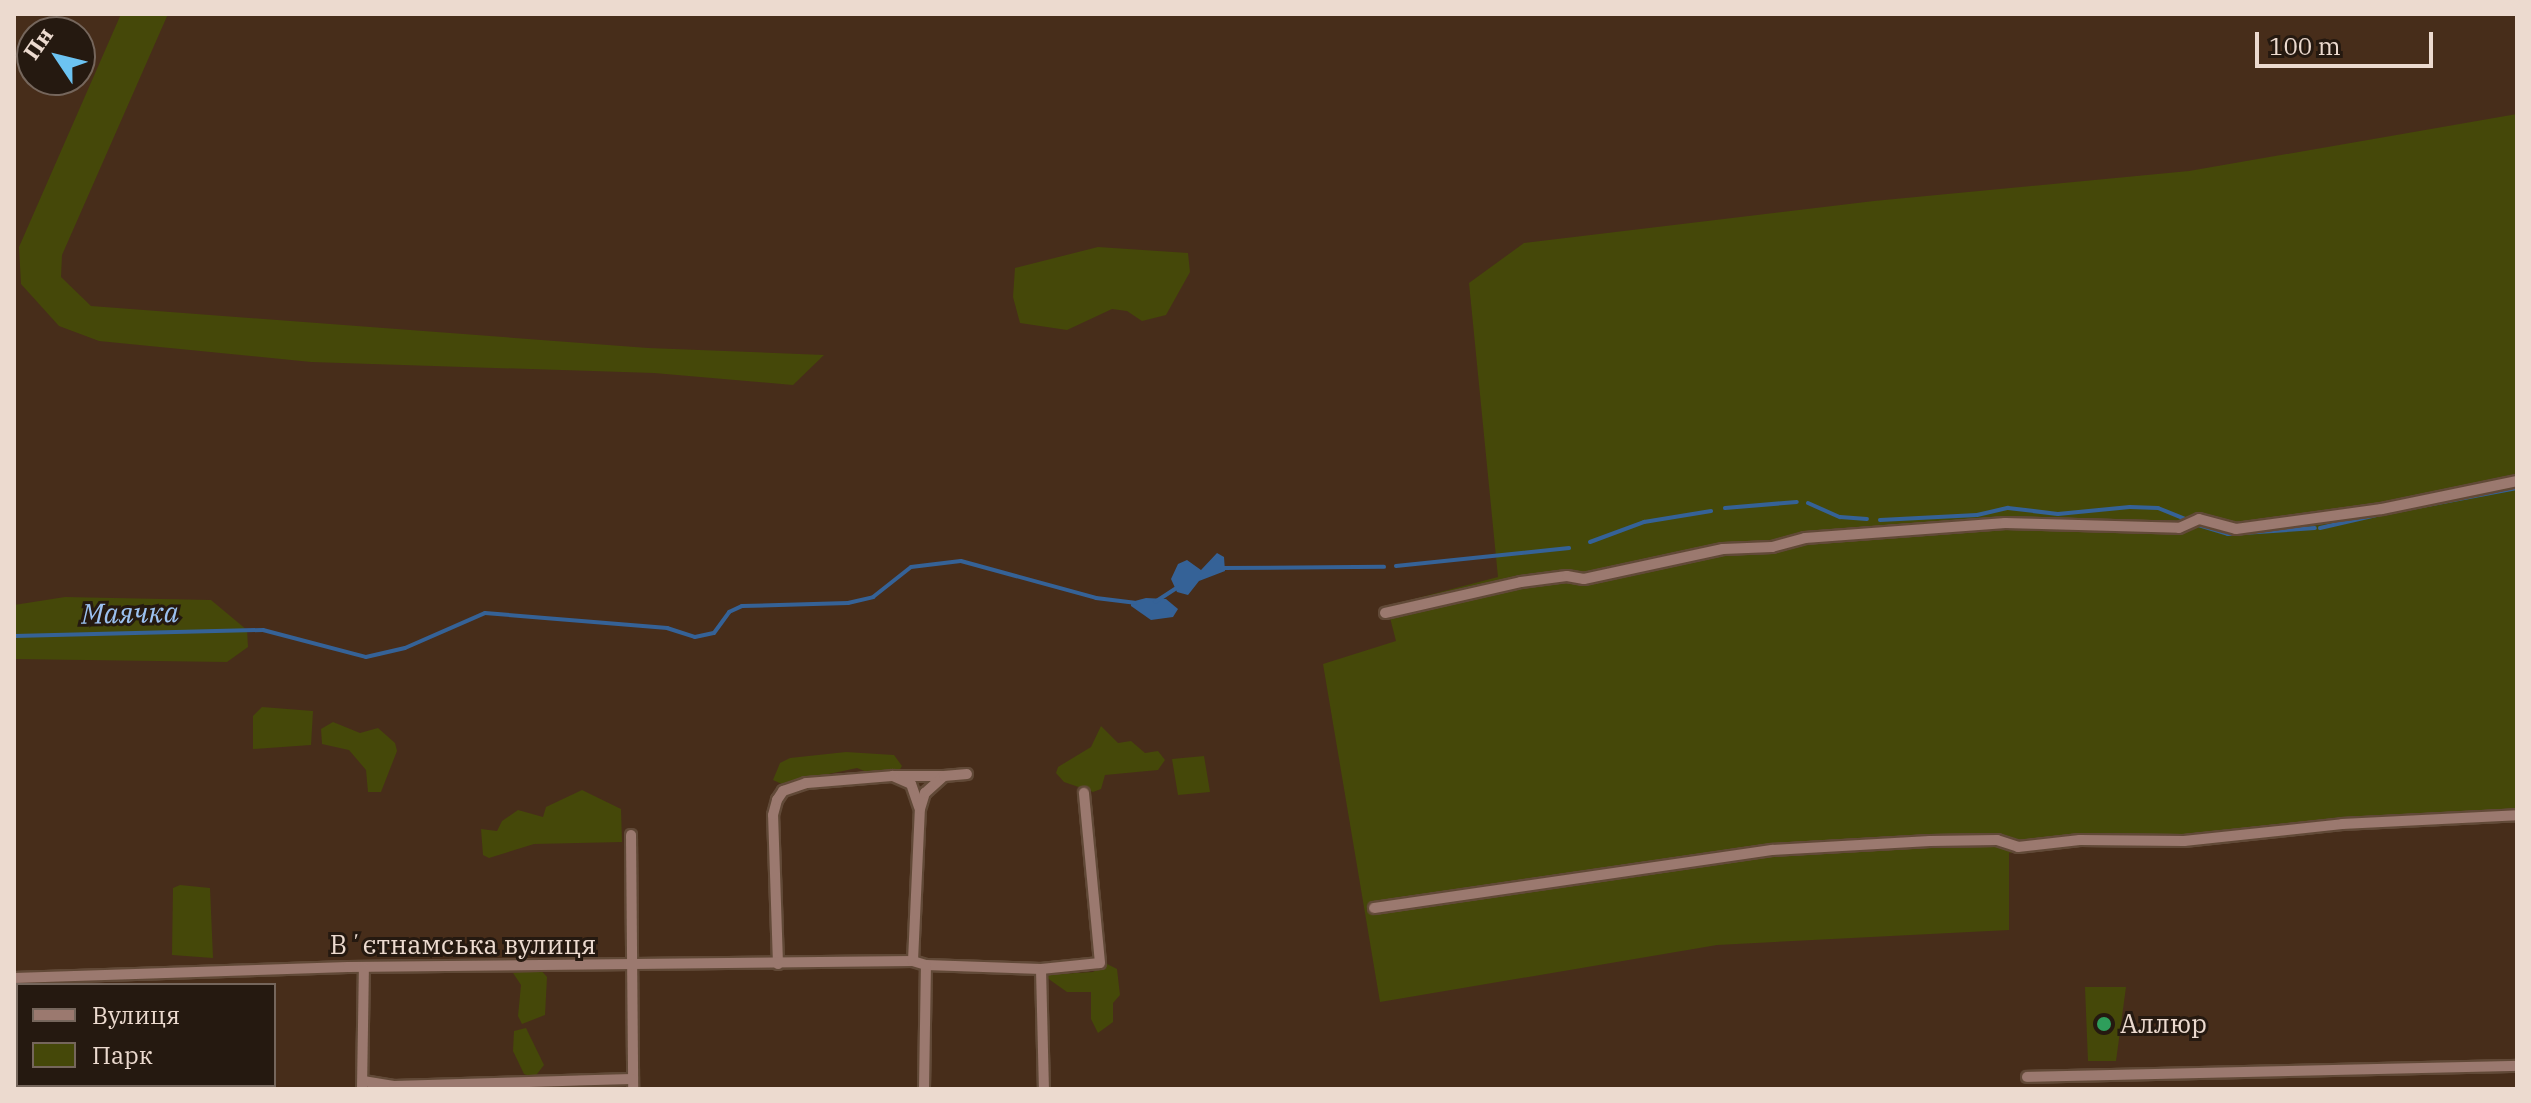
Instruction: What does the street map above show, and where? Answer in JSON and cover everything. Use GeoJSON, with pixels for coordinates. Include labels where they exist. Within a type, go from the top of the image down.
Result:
{"type":"FeatureCollection","features":[{"type":"Feature","properties":{"kind":"street"},"geometry":{"type":"LineString","coordinates":[[1385,613],[1521,582],[1567,576],[1584,579],[1723,549],[1772,547],[1821,537],[2005,523],[2192,523],[2236,529],[2315,520],[2517,481]]}},
{"type":"Feature","properties":{"kind":"street"},"geometry":{"type":"LineString","coordinates":[[778,964],[773,815],[783,791],[806,783],[967,774]]}},
{"type":"Feature","properties":{"kind":"street"},"geometry":{"type":"LineString","coordinates":[[893,776],[911,784],[920,809]]}},
{"type":"Feature","properties":{"kind":"street"},"geometry":{"type":"LineString","coordinates":[[913,961],[920,809],[925,793],[944,776]]}},
{"type":"Feature","properties":{"kind":"street","name":"Вʼєтнамська вулиця"},"geometry":{"type":"LineString","coordinates":[[14,978],[68,981],[364,968],[913,961],[926,965],[1041,969],[1100,963],[1084,793]]}},
{"type":"Feature","properties":{"kind":"street"},"geometry":{"type":"LineString","coordinates":[[1374,908],[1772,850],[1997,840],[2018,847],[2080,840],[2184,841],[2342,824],[2517,815]]}},
{"type":"Feature","properties":{"kind":"street"},"geometry":{"type":"LineString","coordinates":[[364,968],[362,1085],[632,1084],[631,835]]}},
{"type":"Feature","properties":{"kind":"street"},"geometry":{"type":"LineString","coordinates":[[924,1089],[926,965]]}},
{"type":"Feature","properties":{"kind":"street"},"geometry":{"type":"LineString","coordinates":[[1041,969],[1044,1089]]}},
{"type":"Feature","properties":{"kind":"street"},"geometry":{"type":"LineString","coordinates":[[2027,1077],[2517,1066]]}},
{"type":"Feature","properties":{"kind":"street"},"geometry":{"type":"LineString","coordinates":[[2060,1089],[2066,1076]]}},
{"type":"Feature","properties":{"kind":"green space"},"geometry":{"type":"Polygon","coordinates":[[[121,14],[168,14],[62,255],[61,277],[91,306],[648,348],[824,355],[793,385],[654,373],[311,362],[99,341],[59,326],[21,284],[19,247],[85,96],[96,96],[96,71],[121,14]]]}},
{"type":"Feature","properties":{"kind":"green space"},"geometry":{"type":"Polygon","coordinates":[[[2517,114],[2517,821],[2122,839],[2009,853],[2009,930],[1717,945],[1380,1002],[1323,664],[1396,641],[1387,606],[1498,577],[1469,283],[1524,243],[1874,201],[2189,171],[2517,114]]]}},
{"type":"Feature","properties":{"kind":"green space"},"geometry":{"type":"Polygon","coordinates":[[[1098,247],[1188,253],[1190,272],[1166,315],[1142,321],[1127,311],[1112,309],[1067,330],[1020,323],[1013,297],[1015,268],[1098,247]]]}},
{"type":"Feature","properties":{"kind":"green space"},"geometry":{"type":"Polygon","coordinates":[[[65,597],[211,600],[247,630],[248,647],[227,662],[14,659],[14,605],[65,597]]]}},
{"type":"Feature","properties":{"kind":"green space"},"geometry":{"type":"Polygon","coordinates":[[[262,707],[313,711],[311,745],[253,749],[253,716],[262,707]]]}},
{"type":"Feature","properties":{"kind":"green space"},"geometry":{"type":"Polygon","coordinates":[[[333,722],[360,733],[378,728],[395,743],[397,751],[381,792],[368,792],[366,770],[349,750],[322,744],[321,729],[333,722]]]}},
{"type":"Feature","properties":{"kind":"green space"},"geometry":{"type":"Polygon","coordinates":[[[1101,726],[1118,743],[1131,741],[1145,753],[1158,751],[1165,760],[1158,770],[1105,775],[1101,789],[1093,792],[1064,782],[1056,773],[1058,767],[1091,747],[1101,726]]]}},
{"type":"Feature","properties":{"kind":"green space"},"geometry":{"type":"Polygon","coordinates":[[[846,752],[894,755],[902,766],[899,771],[874,775],[857,768],[782,784],[773,780],[780,763],[790,758],[846,752]]]}},
{"type":"Feature","properties":{"kind":"green space"},"geometry":{"type":"Polygon","coordinates":[[[1204,756],[1210,792],[1178,795],[1172,759],[1204,756]]]}},
{"type":"Feature","properties":{"kind":"green space"},"geometry":{"type":"Polygon","coordinates":[[[582,790],[621,809],[622,842],[534,844],[489,858],[483,855],[481,829],[497,831],[502,821],[518,810],[543,817],[546,807],[582,790]]]}},
{"type":"Feature","properties":{"kind":"green space"},"geometry":{"type":"Polygon","coordinates":[[[180,885],[210,888],[213,958],[172,955],[173,888],[180,885]]]}},
{"type":"Feature","properties":{"kind":"green space"},"geometry":{"type":"Polygon","coordinates":[[[1105,963],[1117,969],[1120,995],[1113,1003],[1113,1022],[1098,1033],[1091,1019],[1091,992],[1067,992],[1043,975],[1093,972],[1105,963]]]}},
{"type":"Feature","properties":{"kind":"green space"},"geometry":{"type":"Polygon","coordinates":[[[539,968],[547,977],[545,1015],[522,1024],[518,1016],[521,985],[513,973],[539,968]]]}},
{"type":"Feature","properties":{"kind":"green space","name":"Аллюр"},"geometry":{"type":"Polygon","coordinates":[[[2085,987],[2126,987],[2116,1061],[2088,1061],[2085,987]]]}},
{"type":"Feature","properties":{"kind":"green space"},"geometry":{"type":"Polygon","coordinates":[[[526,1028],[544,1065],[534,1078],[524,1074],[513,1051],[514,1031],[526,1028]]]}},
{"type":"Feature","properties":{"kind":"water"},"geometry":{"type":"Polygon","coordinates":[[[1217,553],[1224,557],[1225,571],[1199,581],[1188,595],[1177,592],[1171,579],[1178,564],[1187,560],[1201,570],[1217,553]]]}},
{"type":"Feature","properties":{"kind":"water"},"geometry":{"type":"Polygon","coordinates":[[[1146,598],[1166,599],[1178,609],[1173,617],[1151,620],[1131,606],[1131,602],[1146,598]]]}},
{"type":"Feature","properties":{"kind":"waterway"},"geometry":{"type":"LineString","coordinates":[[2401,510],[2517,488]]}},
{"type":"Feature","properties":{"kind":"waterway"},"geometry":{"type":"LineString","coordinates":[[1725,508],[1797,502]]}},
{"type":"Feature","properties":{"kind":"waterway"},"geometry":{"type":"LineString","coordinates":[[1808,503],[1840,517],[1867,519]]}},
{"type":"Feature","properties":{"kind":"waterway"},"geometry":{"type":"LineString","coordinates":[[1880,520],[1977,515],[2008,508],[2058,514],[2130,507],[2158,508],[2187,520]]}},
{"type":"Feature","properties":{"kind":"waterway"},"geometry":{"type":"LineString","coordinates":[[1590,542],[1644,522],[1711,511]]}},
{"type":"Feature","properties":{"kind":"waterway"},"geometry":{"type":"LineString","coordinates":[[2320,528],[2385,513]]}},
{"type":"Feature","properties":{"kind":"waterway"},"geometry":{"type":"LineString","coordinates":[[2195,524],[2228,534],[2315,528]]}},
{"type":"Feature","properties":{"kind":"waterway"},"geometry":{"type":"LineString","coordinates":[[1396,566],[1569,548]]}},
{"type":"Feature","properties":{"kind":"waterway","name":"Маячка"},"geometry":{"type":"LineString","coordinates":[[14,636],[263,630],[366,657],[405,648],[485,613],[667,628],[695,637],[714,633],[729,612],[742,606],[848,603],[873,597],[911,567],[961,561],[1096,598],[1135,603]]}},
{"type":"Feature","properties":{"kind":"waterway"},"geometry":{"type":"LineString","coordinates":[[1222,568],[1384,567]]}},
{"type":"Feature","properties":{"kind":"waterway"},"geometry":{"type":"LineString","coordinates":[[1155,602],[1178,587]]}},
{"type":"Feature","properties":{"kind":"place","name":"Аллюр"},"geometry":{"type":"Point","coordinates":[2104,1024]}}]}
